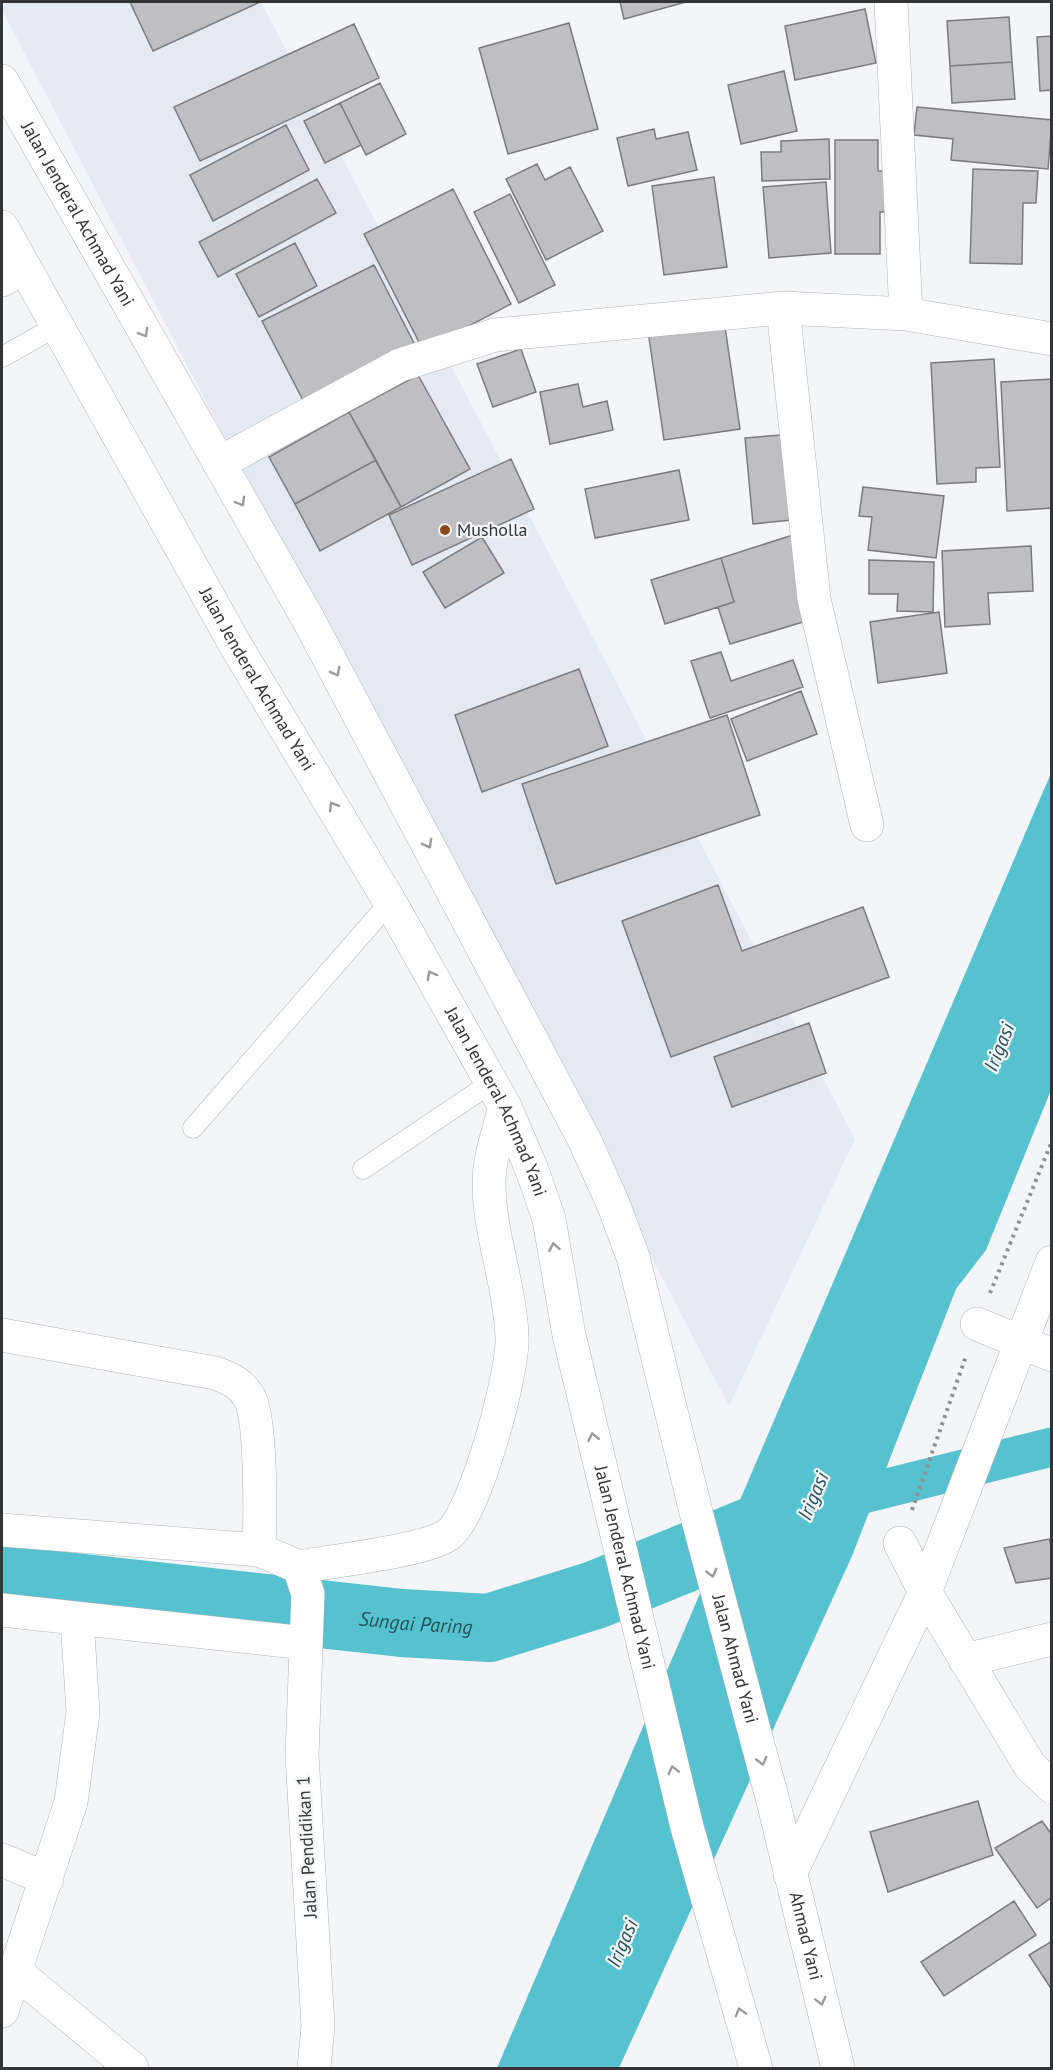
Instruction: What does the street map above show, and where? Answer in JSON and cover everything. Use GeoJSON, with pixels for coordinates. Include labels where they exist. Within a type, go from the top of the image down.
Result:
{"type":"FeatureCollection","features":[{"type":"Feature","properties":{"kind":"main road"},"geometry":{"type":"LineString","coordinates":[[891,2],[906,314]]}},
{"type":"Feature","properties":{"kind":"main road","name":"Jalan Jenderal Achmad Yani"},"geometry":{"type":"LineString","coordinates":[[2,81],[307,618],[585,1141],[614,1206],[633,1257],[697,1516]]}},
{"type":"Feature","properties":{"kind":"main road","name":"Jalan Jenderal Achmad Yani"},"geometry":{"type":"LineString","coordinates":[[7,252],[57,326],[236,646],[390,902],[498,1095],[532,1170],[549,1219],[569,1335],[687,1827],[756,2068]]}},
{"type":"Feature","properties":{"kind":"main road"},"geometry":{"type":"LineString","coordinates":[[783,308],[813,599],[867,825]]}},
{"type":"Feature","properties":{"kind":"main road"},"geometry":{"type":"LineString","coordinates":[[219,464],[400,365],[495,335],[783,308],[906,314],[1052,339]]}},
{"type":"Feature","properties":{"kind":"main road"},"geometry":{"type":"LineString","coordinates":[[2,1610],[77,1619],[304,1607],[450,1533],[476,1491],[502,1398],[513,1338],[508,1292],[490,1203],[489,1180],[498,1095]]}},
{"type":"Feature","properties":{"kind":"main road"},"geometry":{"type":"LineString","coordinates":[[790,1874],[925,1592],[1052,1262]]}},
{"type":"Feature","properties":{"kind":"main road"},"geometry":{"type":"LineString","coordinates":[[977,1324],[1052,1355]]}},
{"type":"Feature","properties":{"kind":"main road"},"geometry":{"type":"LineString","coordinates":[[2,1335],[215,1373],[233,1380],[249,1396],[255,1413],[260,1518],[259,1550],[304,1607]]}},
{"type":"Feature","properties":{"kind":"main road","name":"Jalan Ahmad Yani"},"geometry":{"type":"LineString","coordinates":[[697,1516],[772,1801]]}},
{"type":"Feature","properties":{"kind":"main road"},"geometry":{"type":"LineString","coordinates":[[2,1530],[259,1550]]}},
{"type":"Feature","properties":{"kind":"main road"},"geometry":{"type":"LineString","coordinates":[[900,1543],[925,1592],[1030,1766],[1052,1787]]}},
{"type":"Feature","properties":{"kind":"main road","name":"Jalan Pendidikan 1"},"geometry":{"type":"LineString","coordinates":[[304,1607],[302,1755],[318,2026],[314,2068]]}},
{"type":"Feature","properties":{"kind":"main road"},"geometry":{"type":"LineString","coordinates":[[2,2011],[71,1802],[83,1712],[77,1619]]}},
{"type":"Feature","properties":{"kind":"main road"},"geometry":{"type":"LineString","coordinates":[[965,1660],[1052,1640]]}},
{"type":"Feature","properties":{"kind":"main road","name":"Ahmad Yani"},"geometry":{"type":"LineString","coordinates":[[772,1801],[838,2068]]}},
{"type":"Feature","properties":{"kind":"main road"},"geometry":{"type":"LineString","coordinates":[[2,1860],[47,1879]]}},
{"type":"Feature","properties":{"kind":"main road"},"geometry":{"type":"LineString","coordinates":[[16,1972],[132,2068]]}},
{"type":"Feature","properties":{"kind":"lane"},"geometry":{"type":"LineString","coordinates":[[2,357],[57,326]]}},
{"type":"Feature","properties":{"kind":"lane"},"geometry":{"type":"LineString","coordinates":[[193,1128],[390,902]]}},
{"type":"Feature","properties":{"kind":"lane"},"geometry":{"type":"LineString","coordinates":[[363,1168],[498,1095]]}},
{"type":"Feature","properties":{"kind":"shaded area"},"geometry":{"type":"Polygon","coordinates":[[[2,2],[261,2],[855,1139],[729,1406],[2,10],[2,2]]]}},
{"type":"Feature","properties":{"kind":"water","name":"Irigasi"},"geometry":{"type":"Polygon","coordinates":[[[1051,773],[1051,1090],[986,1250],[956,1289],[852,1556],[619,2068],[497,2068],[1051,773]]]}},
{"type":"Feature","properties":{"kind":"building"},"geometry":{"type":"Polygon","coordinates":[[[130,2],[260,2],[153,51],[130,2]]]}},
{"type":"Feature","properties":{"kind":"building"},"geometry":{"type":"Polygon","coordinates":[[[620,2],[686,2],[624,19],[620,2]]]}},
{"type":"Feature","properties":{"kind":"building"},"geometry":{"type":"Polygon","coordinates":[[[865,9],[876,63],[795,80],[785,26],[865,9]]]}},
{"type":"Feature","properties":{"kind":"building"},"geometry":{"type":"Polygon","coordinates":[[[1009,17],[1012,62],[950,66],[947,21],[1009,17]]]}},
{"type":"Feature","properties":{"kind":"building"},"geometry":{"type":"Polygon","coordinates":[[[569,23],[598,129],[508,154],[479,48],[569,23]]]}},
{"type":"Feature","properties":{"kind":"building"},"geometry":{"type":"Polygon","coordinates":[[[354,24],[379,78],[200,161],[174,107],[354,24]]]}},
{"type":"Feature","properties":{"kind":"building"},"geometry":{"type":"Polygon","coordinates":[[[1052,36],[1052,90],[1040,91],[1037,37],[1052,36]]]}},
{"type":"Feature","properties":{"kind":"building"},"geometry":{"type":"Polygon","coordinates":[[[1012,62],[1015,99],[952,103],[950,66],[1012,62]]]}},
{"type":"Feature","properties":{"kind":"building"},"geometry":{"type":"Polygon","coordinates":[[[784,71],[797,131],[741,144],[728,85],[784,71]]]}},
{"type":"Feature","properties":{"kind":"building"},"geometry":{"type":"Polygon","coordinates":[[[380,83],[406,134],[366,155],[340,103],[380,83]]]}},
{"type":"Feature","properties":{"kind":"building"},"geometry":{"type":"Polygon","coordinates":[[[340,103],[361,145],[325,163],[304,121],[340,103]]]}},
{"type":"Feature","properties":{"kind":"building"},"geometry":{"type":"Polygon","coordinates":[[[917,107],[1052,120],[1048,169],[951,160],[953,139],[914,135],[917,107]]]}},
{"type":"Feature","properties":{"kind":"building"},"geometry":{"type":"Polygon","coordinates":[[[286,125],[309,170],[213,221],[190,175],[286,125]]]}},
{"type":"Feature","properties":{"kind":"building"},"geometry":{"type":"Polygon","coordinates":[[[654,129],[656,139],[688,132],[697,170],[628,186],[617,138],[654,129]]]}},
{"type":"Feature","properties":{"kind":"building"},"geometry":{"type":"Polygon","coordinates":[[[829,139],[830,179],[762,181],[761,152],[781,152],[781,141],[829,139]]]}},
{"type":"Feature","properties":{"kind":"building"},"geometry":{"type":"Polygon","coordinates":[[[835,140],[878,140],[878,171],[887,171],[887,212],[880,212],[880,254],[835,254],[835,140]]]}},
{"type":"Feature","properties":{"kind":"building"},"geometry":{"type":"Polygon","coordinates":[[[537,164],[545,180],[570,167],[603,231],[546,260],[506,179],[537,164]]]}},
{"type":"Feature","properties":{"kind":"building"},"geometry":{"type":"Polygon","coordinates":[[[973,169],[1038,171],[1036,203],[1023,203],[1022,264],[970,263],[973,169]]]}},
{"type":"Feature","properties":{"kind":"building"},"geometry":{"type":"Polygon","coordinates":[[[714,177],[727,267],[664,275],[652,186],[714,177]]]}},
{"type":"Feature","properties":{"kind":"building"},"geometry":{"type":"Polygon","coordinates":[[[317,179],[336,213],[218,277],[199,242],[317,179]]]}},
{"type":"Feature","properties":{"kind":"building"},"geometry":{"type":"Polygon","coordinates":[[[826,182],[831,253],[769,258],[763,187],[826,182]]]}},
{"type":"Feature","properties":{"kind":"building"},"geometry":{"type":"Polygon","coordinates":[[[453,189],[511,304],[423,350],[364,234],[453,189]]]}},
{"type":"Feature","properties":{"kind":"building"},"geometry":{"type":"Polygon","coordinates":[[[510,194],[555,285],[519,303],[474,212],[510,194]]]}},
{"type":"Feature","properties":{"kind":"building"},"geometry":{"type":"Polygon","coordinates":[[[295,243],[317,286],[259,317],[236,274],[295,243]]]}},
{"type":"Feature","properties":{"kind":"building"},"geometry":{"type":"Polygon","coordinates":[[[374,265],[416,347],[305,404],[262,321],[374,265]]]}},
{"type":"Feature","properties":{"kind":"building"},"geometry":{"type":"Polygon","coordinates":[[[724,320],[740,429],[664,440],[648,331],[724,320]]]}},
{"type":"Feature","properties":{"kind":"building"},"geometry":{"type":"Polygon","coordinates":[[[521,349],[536,392],[493,407],[477,364],[521,349]]]}},
{"type":"Feature","properties":{"kind":"building"},"geometry":{"type":"Polygon","coordinates":[[[994,359],[1000,467],[976,468],[976,482],[937,484],[931,363],[994,359]]]}},
{"type":"Feature","properties":{"kind":"building"},"geometry":{"type":"Polygon","coordinates":[[[418,375],[470,469],[401,507],[349,412],[418,375]]]}},
{"type":"Feature","properties":{"kind":"building"},"geometry":{"type":"Polygon","coordinates":[[[1052,379],[1052,508],[1007,511],[1001,382],[1052,379]]]}},
{"type":"Feature","properties":{"kind":"building"},"geometry":{"type":"Polygon","coordinates":[[[578,384],[583,407],[607,401],[613,430],[550,444],[540,392],[578,384]]]}},
{"type":"Feature","properties":{"kind":"building"},"geometry":{"type":"Polygon","coordinates":[[[349,412],[376,460],[295,504],[269,457],[349,412]]]}},
{"type":"Feature","properties":{"kind":"building"},"geometry":{"type":"Polygon","coordinates":[[[793,434],[802,519],[753,524],[745,438],[793,434]]]}},
{"type":"Feature","properties":{"kind":"building"},"geometry":{"type":"Polygon","coordinates":[[[511,459],[534,509],[412,565],[389,515],[511,459]]]}},
{"type":"Feature","properties":{"kind":"building"},"geometry":{"type":"Polygon","coordinates":[[[376,460],[401,507],[320,551],[295,504],[376,460]]]}},
{"type":"Feature","properties":{"kind":"building"},"geometry":{"type":"Polygon","coordinates":[[[679,470],[689,520],[595,538],[585,489],[679,470]]]}},
{"type":"Feature","properties":{"kind":"building"},"geometry":{"type":"Polygon","coordinates":[[[863,487],[944,496],[936,558],[868,550],[872,517],[859,516],[863,487]]]}},
{"type":"Feature","properties":{"kind":"building"},"geometry":{"type":"Polygon","coordinates":[[[793,535],[813,619],[730,644],[718,607],[734,602],[721,558],[793,535]]]}},
{"type":"Feature","properties":{"kind":"building"},"geometry":{"type":"Polygon","coordinates":[[[482,537],[504,573],[445,608],[423,572],[482,537]]]}},
{"type":"Feature","properties":{"kind":"building"},"geometry":{"type":"Polygon","coordinates":[[[1031,546],[1033,591],[988,593],[990,624],[945,627],[942,551],[1031,546]]]}},
{"type":"Feature","properties":{"kind":"building"},"geometry":{"type":"Polygon","coordinates":[[[721,558],[734,602],[665,624],[651,580],[721,558]]]}},
{"type":"Feature","properties":{"kind":"building"},"geometry":{"type":"Polygon","coordinates":[[[869,560],[934,562],[933,612],[897,611],[898,594],[869,594],[869,560]]]}},
{"type":"Feature","properties":{"kind":"building"},"geometry":{"type":"Polygon","coordinates":[[[939,612],[947,673],[878,683],[870,622],[939,612]]]}},
{"type":"Feature","properties":{"kind":"building"},"geometry":{"type":"Polygon","coordinates":[[[721,652],[731,681],[793,660],[803,687],[710,718],[691,661],[721,652]]]}},
{"type":"Feature","properties":{"kind":"building"},"geometry":{"type":"Polygon","coordinates":[[[579,669],[608,746],[482,792],[455,715],[579,669]]]}},
{"type":"Feature","properties":{"kind":"building"},"geometry":{"type":"Polygon","coordinates":[[[801,691],[817,734],[747,761],[731,719],[801,691]]]}},
{"type":"Feature","properties":{"kind":"building"},"geometry":{"type":"Polygon","coordinates":[[[727,715],[760,815],[556,884],[522,784],[727,715]]]}},
{"type":"Feature","properties":{"kind":"building"},"geometry":{"type":"Polygon","coordinates":[[[718,885],[742,951],[863,907],[889,977],[671,1057],[622,921],[718,885]]]}},
{"type":"Feature","properties":{"kind":"building"},"geometry":{"type":"Polygon","coordinates":[[[809,1023],[826,1073],[732,1107],[714,1057],[809,1023]]]}},
{"type":"Feature","properties":{"kind":"building"},"geometry":{"type":"Polygon","coordinates":[[[1049,1539],[1052,1546],[1052,1578],[1016,1583],[1004,1548],[1049,1539]]]}},
{"type":"Feature","properties":{"kind":"building"},"geometry":{"type":"Polygon","coordinates":[[[978,1801],[993,1855],[888,1892],[870,1832],[978,1801]]]}},
{"type":"Feature","properties":{"kind":"building"},"geometry":{"type":"Polygon","coordinates":[[[1042,1821],[1052,1835],[1052,1897],[1037,1908],[995,1848],[1042,1821]]]}},
{"type":"Feature","properties":{"kind":"building"},"geometry":{"type":"Polygon","coordinates":[[[1014,1901],[1036,1935],[944,1996],[921,1962],[1014,1901]]]}},
{"type":"Feature","properties":{"kind":"building"},"geometry":{"type":"Polygon","coordinates":[[[1052,1941],[1052,1990],[1029,1955],[1052,1941]]]}},
{"type":"Feature","properties":{"kind":"waterway","name":"Irigasi"},"geometry":{"type":"LineString","coordinates":[[827,1503],[1052,1447]]}},
{"type":"Feature","properties":{"kind":"waterway","name":"Sungai Paring"},"geometry":{"type":"LineString","coordinates":[[2,1579],[402,1623],[489,1628],[595,1595],[809,1508]]}},
{"type":"Feature","properties":{"kind":"place","name":"Musholla"},"geometry":{"type":"Point","coordinates":[445,530]}}]}
